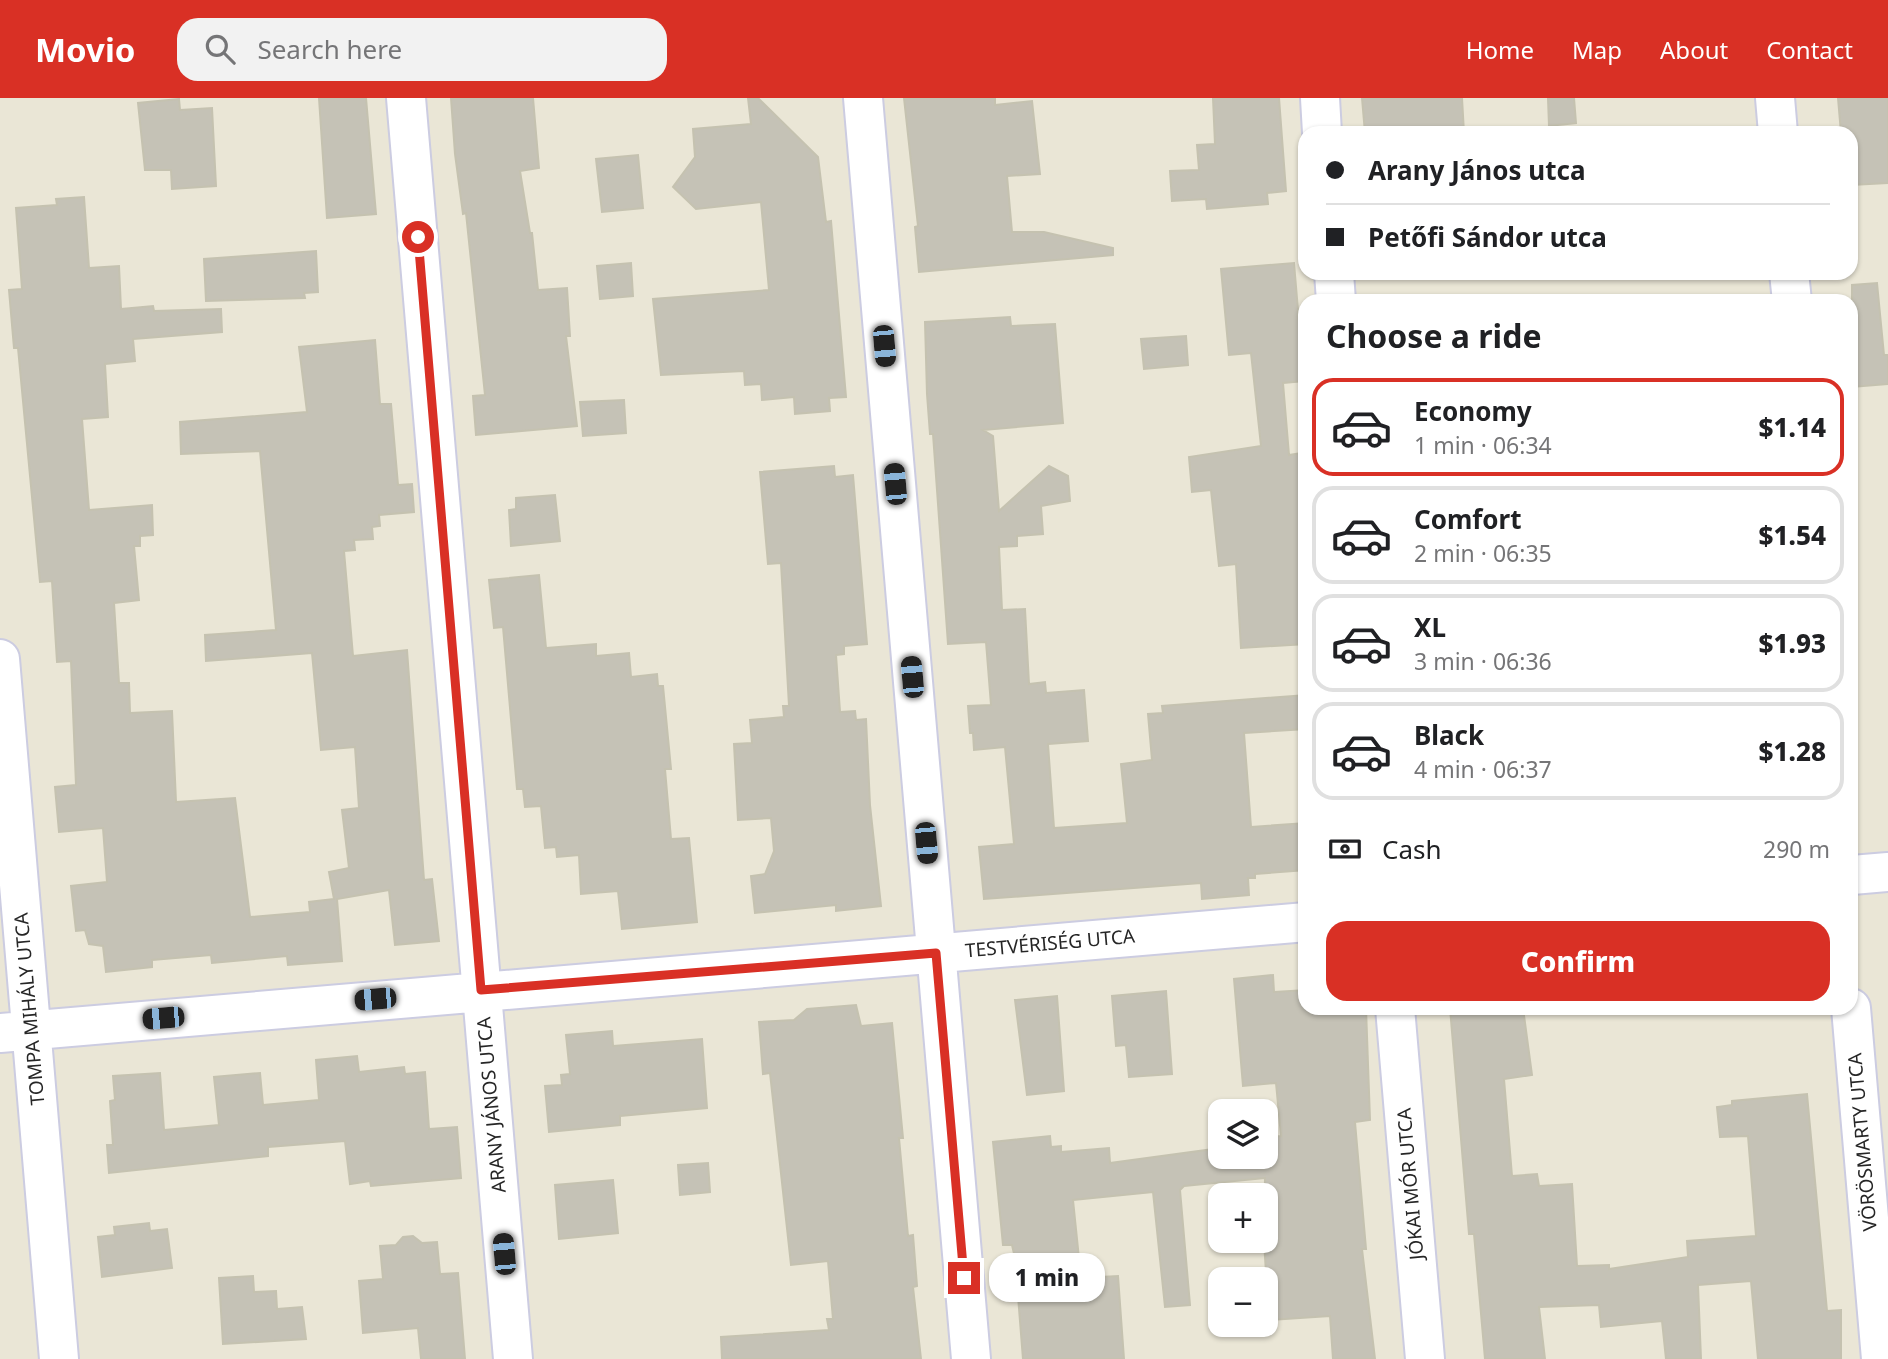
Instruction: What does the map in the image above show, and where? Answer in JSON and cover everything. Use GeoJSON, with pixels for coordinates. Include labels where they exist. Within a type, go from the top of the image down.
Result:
{"type":"FeatureCollection","features":[{"type":"Feature","properties":{"kind":"street","name":"ARANY JÁNOS UTCA"},"geometry":{"type":"LineString","coordinates":[[406,98],[513,1359]]}},
{"type":"Feature","properties":{"kind":"street"},"geometry":{"type":"LineString","coordinates":[[863,98],[971,1359]]}},
{"type":"Feature","properties":{"kind":"street"},"geometry":{"type":"LineString","coordinates":[[1320,98],[1322,126]]}},
{"type":"Feature","properties":{"kind":"street"},"geometry":{"type":"LineString","coordinates":[[1775,98],[1777,126]]}},
{"type":"Feature","properties":{"kind":"street","name":"TOMPA MIHÁLY UTCA"},"geometry":{"type":"LineString","coordinates":[[0,659],[15,1031],[59,1359]]}},
{"type":"Feature","properties":{"kind":"street"},"geometry":{"type":"LineString","coordinates":[[1858,874],[1888,872]]}},
{"type":"Feature","properties":{"kind":"street","name":"TESTVÉRISÉG UTCA"},"geometry":{"type":"LineString","coordinates":[[15,1031],[1298,923]]}},
{"type":"Feature","properties":{"kind":"street","name":"JÓKAI MÓR UTCA"},"geometry":{"type":"LineString","coordinates":[[1396,1015],[1426,1359]]}},
{"type":"Feature","properties":{"kind":"street","name":"VÖRÖSMARTY UTCA"},"geometry":{"type":"LineString","coordinates":[[1852,1015],[1881,1359]]}},
{"type":"Feature","properties":{"kind":"building"},"geometry":{"type":"Polygon","coordinates":[[[319,98],[366,98],[376,214],[327,218],[319,98]]]}},
{"type":"Feature","properties":{"kind":"building"},"geometry":{"type":"Polygon","coordinates":[[[451,98],[533,98],[539,168],[520,171],[532,233],[538,290],[567,288],[570,336],[566,336],[577,426],[476,435],[473,396],[485,395],[466,213],[463,214],[455,154],[451,98]]]}},
{"type":"Feature","properties":{"kind":"building"},"geometry":{"type":"Polygon","coordinates":[[[748,98],[758,98],[818,157],[826,222],[831,221],[846,397],[829,398],[830,411],[795,414],[794,397],[762,400],[761,384],[745,385],[744,371],[661,375],[653,299],[769,290],[761,202],[696,209],[673,187],[695,157],[693,129],[751,124],[748,98]]]}},
{"type":"Feature","properties":{"kind":"building"},"geometry":{"type":"Polygon","coordinates":[[[904,98],[995,98],[995,105],[1032,101],[1040,174],[1007,176],[1012,232],[1044,232],[1113,248],[1113,255],[919,272],[915,227],[918,226],[904,98]]]}},
{"type":"Feature","properties":{"kind":"building"},"geometry":{"type":"Polygon","coordinates":[[[1213,98],[1279,98],[1286,191],[1267,193],[1268,204],[1207,209],[1206,199],[1172,201],[1170,171],[1199,170],[1197,145],[1215,144],[1213,98]]]}},
{"type":"Feature","properties":{"kind":"building"},"geometry":{"type":"Polygon","coordinates":[[[1362,98],[1462,98],[1464,126],[1364,126],[1362,98]]]}},
{"type":"Feature","properties":{"kind":"building"},"geometry":{"type":"Polygon","coordinates":[[[1548,98],[1574,98],[1576,123],[1549,126],[1548,98]]]}},
{"type":"Feature","properties":{"kind":"building"},"geometry":{"type":"Polygon","coordinates":[[[1838,98],[1888,98],[1888,183],[1858,185],[1858,126],[1840,126],[1838,98]]]}},
{"type":"Feature","properties":{"kind":"building"},"geometry":{"type":"Polygon","coordinates":[[[179,99],[180,110],[212,108],[216,186],[172,189],[171,170],[145,170],[138,103],[179,99]]]}},
{"type":"Feature","properties":{"kind":"building"},"geometry":{"type":"Polygon","coordinates":[[[638,155],[643,208],[602,212],[596,159],[638,155]]]}},
{"type":"Feature","properties":{"kind":"building"},"geometry":{"type":"Polygon","coordinates":[[[84,197],[89,268],[119,266],[121,309],[153,306],[154,311],[221,309],[222,332],[133,339],[135,361],[105,364],[108,417],[82,419],[89,510],[152,505],[153,535],[140,536],[140,546],[134,546],[139,600],[114,603],[119,683],[129,683],[130,713],[172,711],[176,802],[235,798],[250,917],[310,912],[309,902],[334,899],[329,872],[349,868],[342,810],[359,808],[355,747],[321,750],[312,653],[206,661],[205,635],[276,630],[260,451],[181,454],[180,422],[307,412],[299,347],[375,340],[380,404],[391,404],[398,485],[412,484],[414,512],[379,515],[380,526],[372,527],[373,539],[354,540],[355,550],[344,551],[353,656],[407,650],[424,880],[432,879],[439,941],[395,945],[389,890],[337,899],[342,961],[288,965],[287,956],[212,963],[211,955],[152,960],[152,967],[106,972],[103,946],[89,944],[85,930],[76,931],[71,886],[107,882],[103,828],[59,832],[55,787],[76,785],[71,661],[57,662],[52,581],[40,582],[18,348],[14,348],[9,290],[22,289],[16,208],[57,205],[56,199],[84,197]]]}},
{"type":"Feature","properties":{"kind":"building"},"geometry":{"type":"Polygon","coordinates":[[[316,251],[318,292],[304,293],[305,298],[206,301],[204,259],[316,251]]]}},
{"type":"Feature","properties":{"kind":"building"},"geometry":{"type":"Polygon","coordinates":[[[631,263],[633,296],[600,299],[597,266],[631,263]]]}},
{"type":"Feature","properties":{"kind":"building"},"geometry":{"type":"Polygon","coordinates":[[[1294,263],[1298,310],[1298,382],[1283,383],[1289,455],[1298,454],[1298,644],[1241,648],[1236,564],[1219,566],[1211,490],[1192,492],[1189,457],[1261,446],[1251,353],[1229,355],[1221,269],[1294,263]]]}},
{"type":"Feature","properties":{"kind":"building"},"geometry":{"type":"Polygon","coordinates":[[[1877,283],[1884,355],[1888,355],[1888,384],[1858,386],[1858,294],[1852,294],[1852,285],[1877,283]]]}},
{"type":"Feature","properties":{"kind":"building"},"geometry":{"type":"Polygon","coordinates":[[[1010,317],[1011,326],[1055,324],[1063,423],[983,430],[993,436],[999,511],[1049,466],[1068,476],[1070,501],[1041,506],[1043,534],[1017,536],[1017,546],[999,547],[1002,610],[1025,609],[1029,684],[1045,682],[1046,693],[1084,690],[1088,741],[1048,744],[1054,828],[1127,823],[1121,764],[1152,760],[1148,714],[1163,713],[1162,706],[1298,696],[1298,730],[1244,733],[1251,827],[1298,824],[1298,871],[1255,874],[1255,878],[1248,878],[1249,895],[1202,899],[1201,883],[984,899],[979,847],[1014,844],[1005,747],[974,750],[973,733],[970,733],[968,706],[991,705],[986,642],[948,644],[933,434],[930,434],[927,394],[925,322],[1010,317]]]}},
{"type":"Feature","properties":{"kind":"building"},"geometry":{"type":"Polygon","coordinates":[[[1186,336],[1188,365],[1144,369],[1141,339],[1186,336]]]}},
{"type":"Feature","properties":{"kind":"building"},"geometry":{"type":"Polygon","coordinates":[[[624,400],[626,433],[583,436],[580,402],[624,400]]]}},
{"type":"Feature","properties":{"kind":"building"},"geometry":{"type":"Polygon","coordinates":[[[834,466],[835,477],[853,475],[867,644],[844,646],[844,654],[836,655],[840,712],[855,711],[856,720],[866,719],[870,805],[881,906],[836,911],[836,905],[755,913],[751,876],[765,874],[774,851],[771,818],[738,820],[734,744],[752,743],[750,720],[784,717],[783,706],[789,706],[781,563],[768,564],[760,472],[834,466]]]}},
{"type":"Feature","properties":{"kind":"building"},"geometry":{"type":"Polygon","coordinates":[[[555,495],[560,541],[511,546],[509,510],[516,509],[516,498],[555,495]]]}},
{"type":"Feature","properties":{"kind":"building"},"geometry":{"type":"Polygon","coordinates":[[[539,575],[546,648],[596,644],[596,656],[629,653],[631,677],[657,674],[658,686],[663,686],[671,769],[665,769],[671,839],[689,838],[697,922],[622,929],[618,891],[581,894],[579,855],[557,857],[556,847],[545,848],[541,806],[525,807],[523,789],[517,789],[503,627],[494,628],[489,580],[539,575]]]}},
{"type":"Feature","properties":{"kind":"building"},"geometry":{"type":"Polygon","coordinates":[[[1273,975],[1274,992],[1298,990],[1298,1015],[1366,1015],[1370,1120],[1355,1122],[1366,1249],[1362,1249],[1375,1359],[1333,1359],[1330,1316],[1278,1319],[1278,1267],[1266,1267],[1265,1253],[1278,1253],[1278,1183],[1265,1183],[1265,1178],[1184,1186],[1180,1190],[1190,1305],[1165,1307],[1153,1192],[1073,1200],[1081,1278],[1118,1276],[1124,1359],[1023,1359],[1015,1258],[1012,1245],[1003,1245],[993,1142],[1050,1136],[1051,1147],[1061,1146],[1061,1152],[1109,1148],[1110,1163],[1208,1150],[1208,1169],[1278,1169],[1278,1136],[1281,1136],[1276,1083],[1243,1086],[1234,979],[1273,975]]]}},
{"type":"Feature","properties":{"kind":"building"},"geometry":{"type":"Polygon","coordinates":[[[1166,991],[1172,1074],[1129,1077],[1126,1045],[1116,1046],[1112,996],[1166,991]]]}},
{"type":"Feature","properties":{"kind":"building"},"geometry":{"type":"Polygon","coordinates":[[[1057,996],[1064,1091],[1027,1095],[1015,1000],[1057,996]]]}},
{"type":"Feature","properties":{"kind":"building"},"geometry":{"type":"Polygon","coordinates":[[[856,1005],[861,1026],[892,1023],[903,1138],[899,1138],[908,1236],[913,1235],[917,1286],[913,1287],[921,1359],[722,1359],[721,1337],[829,1330],[827,1319],[833,1319],[828,1261],[791,1265],[770,1073],[763,1074],[759,1022],[794,1020],[807,1009],[856,1005]]]}},
{"type":"Feature","properties":{"kind":"building"},"geometry":{"type":"Polygon","coordinates":[[[1451,1015],[1524,1015],[1532,1075],[1504,1079],[1512,1176],[1537,1174],[1539,1186],[1572,1184],[1577,1266],[1609,1265],[1609,1269],[1688,1257],[1687,1241],[1756,1236],[1748,1136],[1720,1137],[1717,1107],[1732,1105],[1732,1101],[1807,1094],[1827,1311],[1841,1310],[1841,1359],[1758,1359],[1751,1281],[1698,1285],[1701,1359],[1666,1359],[1662,1321],[1601,1327],[1599,1305],[1539,1307],[1545,1359],[1485,1359],[1474,1234],[1469,1234],[1451,1015]]]}},
{"type":"Feature","properties":{"kind":"building"},"geometry":{"type":"Polygon","coordinates":[[[612,1031],[613,1046],[702,1039],[707,1108],[620,1116],[620,1125],[549,1132],[545,1086],[562,1085],[561,1075],[570,1074],[566,1035],[612,1031]]]}},
{"type":"Feature","properties":{"kind":"building"},"geometry":{"type":"Polygon","coordinates":[[[357,1056],[359,1072],[404,1067],[405,1074],[425,1072],[429,1129],[457,1127],[461,1178],[371,1186],[370,1181],[350,1184],[345,1141],[268,1147],[268,1156],[109,1173],[107,1145],[113,1145],[110,1101],[115,1100],[113,1076],[160,1073],[164,1130],[219,1125],[214,1077],[260,1073],[263,1105],[319,1100],[316,1060],[357,1056]]]}},
{"type":"Feature","properties":{"kind":"building"},"geometry":{"type":"Polygon","coordinates":[[[708,1163],[710,1192],[680,1195],[678,1165],[708,1163]]]}},
{"type":"Feature","properties":{"kind":"building"},"geometry":{"type":"Polygon","coordinates":[[[613,1180],[618,1233],[559,1239],[555,1185],[613,1180]]]}},
{"type":"Feature","properties":{"kind":"building"},"geometry":{"type":"Polygon","coordinates":[[[149,1223],[150,1231],[167,1229],[172,1268],[102,1277],[98,1237],[115,1235],[114,1227],[149,1223]]]}},
{"type":"Feature","properties":{"kind":"building"},"geometry":{"type":"Polygon","coordinates":[[[413,1236],[422,1243],[437,1242],[440,1274],[458,1273],[465,1359],[421,1359],[418,1328],[363,1333],[359,1281],[383,1279],[380,1246],[396,1245],[403,1237],[413,1236]]]}},
{"type":"Feature","properties":{"kind":"building"},"geometry":{"type":"Polygon","coordinates":[[[253,1276],[254,1292],[276,1291],[277,1309],[302,1307],[306,1339],[223,1344],[219,1278],[253,1276]]]}},
{"type":"Feature","properties":{"kind":"route"},"geometry":{"type":"LineString","coordinates":[[418,237],[481,990],[936,953],[964,1278]]}}]}
